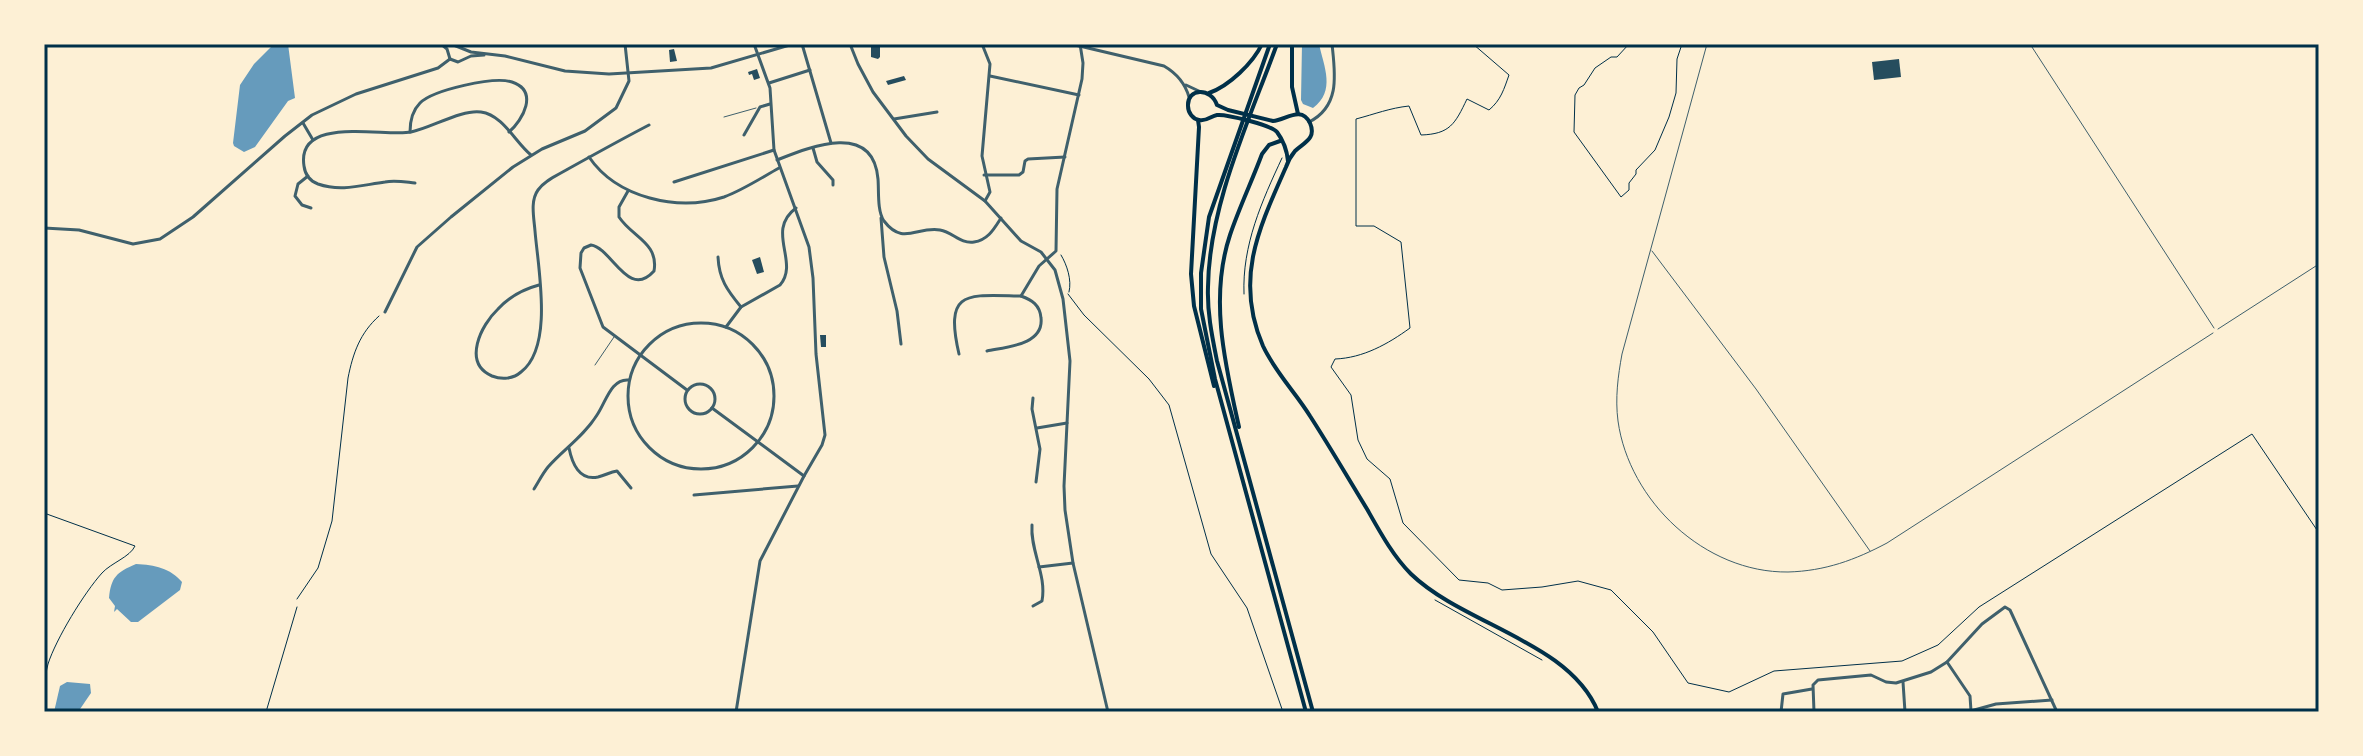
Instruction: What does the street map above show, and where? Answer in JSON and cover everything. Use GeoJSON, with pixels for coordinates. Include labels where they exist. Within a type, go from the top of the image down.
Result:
{"type":"FeatureCollection","features":[{"type":"Feature","properties":{"kind":"main road"},"geometry":{"type":"LineString","coordinates":[[1217,105],[1213,115],[1206,120],[1198,120],[1189,113],[1190,99],[1201,92],[1209,93],[1230,80],[1262,44]]}},
{"type":"Feature","properties":{"kind":"main road"},"geometry":{"type":"LineString","coordinates":[[1252,105],[1270,44]]}},
{"type":"Feature","properties":{"kind":"main road"},"geometry":{"type":"LineString","coordinates":[[1277,44],[1209,217],[1201,273],[1204,331],[1306,712]]}},
{"type":"Feature","properties":{"kind":"main road"},"geometry":{"type":"LineString","coordinates":[[1292,44],[1292,87],[1298,114],[1311,127],[1307,143],[1297,148],[1288,161],[1263,219],[1253,252],[1249,293],[1267,353],[1308,412],[1389,546],[1410,573],[1450,602],[1563,666],[1584,688],[1598,712]]}},
{"type":"Feature","properties":{"kind":"main road"},"geometry":{"type":"LineString","coordinates":[[1209,93],[1217,105],[1265,121],[1298,114]]}},
{"type":"Feature","properties":{"kind":"main road"},"geometry":{"type":"LineString","coordinates":[[1213,115],[1269,127],[1278,133]]}},
{"type":"Feature","properties":{"kind":"main road"},"geometry":{"type":"LineString","coordinates":[[1198,120],[1191,274],[1194,306],[1207,362],[1232,439]]}},
{"type":"Feature","properties":{"kind":"main road"},"geometry":{"type":"LineString","coordinates":[[1281,120],[1280,141],[1297,148]]}},
{"type":"Feature","properties":{"kind":"main road"},"geometry":{"type":"LineString","coordinates":[[1242,131],[1216,225],[1209,267],[1208,316],[1217,361],[1313,712]]}},
{"type":"Feature","properties":{"kind":"main road"},"geometry":{"type":"LineString","coordinates":[[1252,487],[1224,359],[1220,319],[1222,275],[1229,237],[1262,154],[1269,145],[1280,141]]}},
{"type":"Feature","properties":{"kind":"main road"},"geometry":{"type":"LineString","coordinates":[[1285,145],[1288,161]]}},
{"type":"Feature","properties":{"kind":"street"},"geometry":{"type":"LineString","coordinates":[[441,44],[450,59],[456,62],[463,58],[491,55]]}},
{"type":"Feature","properties":{"kind":"street"},"geometry":{"type":"LineString","coordinates":[[385,312],[417,247],[495,180],[531,155],[570,139],[607,116],[621,100],[627,87],[629,73],[625,44]]}},
{"type":"Feature","properties":{"kind":"street"},"geometry":{"type":"LineString","coordinates":[[736,712],[764,551],[825,435],[809,247],[774,150],[769,83],[754,44]]}},
{"type":"Feature","properties":{"kind":"street"},"geometry":{"type":"LineString","coordinates":[[448,52],[453,45],[464,50],[574,72],[609,74],[711,68],[793,44]]}},
{"type":"Feature","properties":{"kind":"street"},"geometry":{"type":"LineString","coordinates":[[802,44],[831,143]]}},
{"type":"Feature","properties":{"kind":"street"},"geometry":{"type":"LineString","coordinates":[[850,44],[868,83],[892,120],[928,159],[985,201],[1021,241],[1036,248],[1055,270],[1062,296],[1070,361],[1064,486],[1073,563],[1108,712]]}},
{"type":"Feature","properties":{"kind":"street"},"geometry":{"type":"LineString","coordinates":[[982,44],[990,64],[982,156],[990,192],[985,201]]}},
{"type":"Feature","properties":{"kind":"street"},"geometry":{"type":"LineString","coordinates":[[1071,44],[1164,66],[1183,83],[1190,99]]}},
{"type":"Feature","properties":{"kind":"street"},"geometry":{"type":"LineString","coordinates":[[1309,122],[1328,107],[1333,94],[1332,44]]}},
{"type":"Feature","properties":{"kind":"street"},"geometry":{"type":"LineString","coordinates":[[1021,296],[1039,266],[1056,251],[1057,189],[1083,70],[1080,45]]}},
{"type":"Feature","properties":{"kind":"street"},"geometry":{"type":"LineString","coordinates":[[463,58],[464,50]]}},
{"type":"Feature","properties":{"kind":"street"},"geometry":{"type":"LineString","coordinates":[[44,228],[79,230],[133,244],[160,239],[193,217],[303,122],[322,110],[356,94],[438,68],[450,59]]}},
{"type":"Feature","properties":{"kind":"street"},"geometry":{"type":"LineString","coordinates":[[769,83],[810,70]]}},
{"type":"Feature","properties":{"kind":"street"},"geometry":{"type":"LineString","coordinates":[[990,76],[1079,95]]}},
{"type":"Feature","properties":{"kind":"street"},"geometry":{"type":"LineString","coordinates":[[410,132],[410,121],[423,100],[449,90],[495,80],[515,83],[527,98],[524,114],[509,132]]}},
{"type":"Feature","properties":{"kind":"street"},"geometry":{"type":"LineString","coordinates":[[1183,83],[1201,92]]}},
{"type":"Feature","properties":{"kind":"street"},"geometry":{"type":"LineString","coordinates":[[744,135],[760,107],[770,104]]}},
{"type":"Feature","properties":{"kind":"street"},"geometry":{"type":"LineString","coordinates":[[415,183],[386,181],[342,188],[320,184],[308,176],[304,158],[313,140],[333,132],[410,132],[476,112],[492,115],[531,155]]}},
{"type":"Feature","properties":{"kind":"street"},"geometry":{"type":"LineString","coordinates":[[892,120],[937,112]]}},
{"type":"Feature","properties":{"kind":"street"},"geometry":{"type":"LineString","coordinates":[[303,122],[313,140]]}},
{"type":"Feature","properties":{"kind":"street"},"geometry":{"type":"LineString","coordinates":[[539,285],[518,293],[500,307],[480,335],[477,358],[480,366],[491,375],[515,376],[523,371],[536,351],[541,329],[539,285],[533,207],[536,194],[546,182],[649,125]]}},
{"type":"Feature","properties":{"kind":"street"},"geometry":{"type":"LineString","coordinates":[[777,160],[831,143],[853,144],[873,159],[877,170],[884,257],[897,311],[901,344]]}},
{"type":"Feature","properties":{"kind":"street"},"geometry":{"type":"LineString","coordinates":[[813,147],[817,162],[833,180],[833,185]]}},
{"type":"Feature","properties":{"kind":"street"},"geometry":{"type":"LineString","coordinates":[[674,182],[774,150]]}},
{"type":"Feature","properties":{"kind":"street"},"geometry":{"type":"LineString","coordinates":[[589,157],[628,191],[672,202],[710,200],[736,191],[780,168]]}},
{"type":"Feature","properties":{"kind":"street"},"geometry":{"type":"LineString","coordinates":[[984,175],[1019,175],[1028,159],[1066,157]]}},
{"type":"Feature","properties":{"kind":"street"},"geometry":{"type":"LineString","coordinates":[[308,176],[298,184],[295,196],[302,205],[311,208]]}},
{"type":"Feature","properties":{"kind":"street"},"geometry":{"type":"LineString","coordinates":[[628,191],[619,207],[619,217],[651,249],[655,259],[654,271],[647,277],[629,276],[621,272],[603,249],[594,245],[584,248],[580,260],[582,277],[603,327],[687,390]]}},
{"type":"Feature","properties":{"kind":"street"},"geometry":{"type":"LineString","coordinates":[[726,327],[741,307],[784,280],[788,269],[783,229],[789,213],[796,208]]}},
{"type":"Feature","properties":{"kind":"street"},"geometry":{"type":"LineString","coordinates":[[881,218],[894,232],[906,235],[940,230],[962,241],[977,242],[991,232],[1001,218]]}},
{"type":"Feature","properties":{"kind":"street"},"geometry":{"type":"LineString","coordinates":[[883,240],[894,232]]}},
{"type":"Feature","properties":{"kind":"street"},"geometry":{"type":"LineString","coordinates":[[718,257],[718,269],[725,289],[741,307]]}},
{"type":"Feature","properties":{"kind":"street"},"geometry":{"type":"LineString","coordinates":[[959,354],[953,327],[959,304],[979,295],[1021,296],[1031,300],[1041,314],[1037,334],[1023,343],[987,351]]}},
{"type":"Feature","properties":{"kind":"street"},"geometry":{"type":"LineString","coordinates":[[707,323],[726,327],[743,336],[758,349],[774,385],[774,405],[769,424],[759,441],[748,453],[718,468],[694,469],[670,463],[656,454],[644,442],[629,413],[629,380],[640,355],[653,340],[687,324],[707,323]]}},
{"type":"Feature","properties":{"kind":"street"},"geometry":{"type":"LineString","coordinates":[[534,489],[547,468],[596,417],[614,385],[623,379],[629,380]]}},
{"type":"Feature","properties":{"kind":"street"},"geometry":{"type":"LineString","coordinates":[[699,384],[709,387],[714,396],[712,408],[702,414],[693,413],[685,404],[687,390],[699,384]]}},
{"type":"Feature","properties":{"kind":"street"},"geometry":{"type":"LineString","coordinates":[[1033,398],[1032,409],[1040,449],[1036,482]]}},
{"type":"Feature","properties":{"kind":"street"},"geometry":{"type":"LineString","coordinates":[[712,408],[804,476]]}},
{"type":"Feature","properties":{"kind":"street"},"geometry":{"type":"LineString","coordinates":[[1037,428],[1067,423]]}},
{"type":"Feature","properties":{"kind":"street"},"geometry":{"type":"LineString","coordinates":[[569,448],[573,465],[584,475],[595,478],[617,471],[631,488]]}},
{"type":"Feature","properties":{"kind":"street"},"geometry":{"type":"LineString","coordinates":[[694,495],[799,486]]}},
{"type":"Feature","properties":{"kind":"street"},"geometry":{"type":"LineString","coordinates":[[1032,525],[1031,539],[1044,593],[1039,605],[1033,606]]}},
{"type":"Feature","properties":{"kind":"street"},"geometry":{"type":"LineString","coordinates":[[1039,567],[1073,563]]}},
{"type":"Feature","properties":{"kind":"street"},"geometry":{"type":"LineString","coordinates":[[1814,712],[1814,683],[1821,679],[1871,675],[1891,683],[1931,672],[1947,662],[1982,624],[2001,608],[2007,607],[2057,712]]}},
{"type":"Feature","properties":{"kind":"street"},"geometry":{"type":"LineString","coordinates":[[1947,662],[1970,696],[1970,712],[1996,704],[2052,700]]}},
{"type":"Feature","properties":{"kind":"street"},"geometry":{"type":"LineString","coordinates":[[1903,682],[1905,712]]}},
{"type":"Feature","properties":{"kind":"street"},"geometry":{"type":"LineString","coordinates":[[1781,712],[1783,694],[1813,689]]}},
{"type":"Feature","properties":{"kind":"lane"},"geometry":{"type":"LineString","coordinates":[[1707,44],[1622,354],[1616,400],[1618,422],[1631,466],[1659,510],[1697,543],[1744,565],[1785,572],[1831,567],[1854,560],[1900,535],[2213,333]]}},
{"type":"Feature","properties":{"kind":"lane"},"geometry":{"type":"LineString","coordinates":[[2030,44],[2214,328]]}},
{"type":"Feature","properties":{"kind":"lane"},"geometry":{"type":"LineString","coordinates":[[724,117],[760,107]]}},
{"type":"Feature","properties":{"kind":"lane"},"geometry":{"type":"LineString","coordinates":[[1650,249],[1756,389],[1871,551]]}},
{"type":"Feature","properties":{"kind":"lane"},"geometry":{"type":"LineString","coordinates":[[2218,329],[2319,264]]}},
{"type":"Feature","properties":{"kind":"lane"},"geometry":{"type":"LineString","coordinates":[[595,365],[615,336]]}},
{"type":"Feature","properties":{"kind":"path"},"geometry":{"type":"LineString","coordinates":[[1473,44],[1509,75],[1504,92],[1489,110],[1467,99],[1456,122],[1446,131],[1426,135],[1421,135],[1409,106],[1389,108],[1356,119],[1356,226],[1374,226],[1401,242],[1410,328],[1389,343],[1350,359],[1335,359],[1331,367],[1351,395],[1358,440],[1367,459],[1390,479],[1403,523],[1459,580],[1488,583],[1502,590],[1578,581],[1611,590],[1653,632],[1688,683],[1729,692],[1774,671],[1902,661],[1938,645],[1979,607],[2252,434],[2319,533]]}},
{"type":"Feature","properties":{"kind":"path"},"geometry":{"type":"LineString","coordinates":[[1629,44],[1617,57],[1611,57],[1595,68],[1575,95],[1574,110],[1574,132],[1621,197],[1629,190],[1636,170],[1655,150],[1669,117],[1676,93],[1677,59],[1682,44]]}},
{"type":"Feature","properties":{"kind":"path"},"geometry":{"type":"LineString","coordinates":[[1246,302],[1245,256],[1252,228],[1282,158],[1288,161]]}},
{"type":"Feature","properties":{"kind":"path"},"geometry":{"type":"LineString","coordinates":[[1056,251],[1066,264],[1070,287],[1068,294]]}},
{"type":"Feature","properties":{"kind":"path"},"geometry":{"type":"LineString","coordinates":[[1062,296],[1068,294]]}},
{"type":"Feature","properties":{"kind":"path"},"geometry":{"type":"LineString","coordinates":[[1068,294],[1084,315],[1149,379],[1169,405],[1211,554],[1247,608],[1283,712]]}},
{"type":"Feature","properties":{"kind":"path"},"geometry":{"type":"LineString","coordinates":[[297,599],[318,568],[332,521],[352,357],[362,335],[385,312]]}},
{"type":"Feature","properties":{"kind":"path"},"geometry":{"type":"LineString","coordinates":[[44,513],[135,546],[133,551],[114,562],[98,578],[55,646],[46,674],[44,708]]}},
{"type":"Feature","properties":{"kind":"path"},"geometry":{"type":"LineString","coordinates":[[1435,600],[1548,663]]}},
{"type":"Feature","properties":{"kind":"path"},"geometry":{"type":"LineString","coordinates":[[266,712],[297,607]]}},
{"type":"Feature","properties":{"kind":"water"},"geometry":{"type":"Polygon","coordinates":[[[274,44],[288,44],[295,98],[288,101],[255,147],[244,152],[233,143],[240,85],[254,64],[274,44]]]}},
{"type":"Feature","properties":{"kind":"water"},"geometry":{"type":"Polygon","coordinates":[[[1302,44],[1319,44],[1325,70],[1324,94],[1313,108],[1301,100],[1302,44]]]}},
{"type":"Feature","properties":{"kind":"water"},"geometry":{"type":"Polygon","coordinates":[[[136,564],[162,568],[182,582],[180,590],[138,622],[131,622],[117,609],[114,612],[115,606],[109,598],[116,576],[136,564]]]}},
{"type":"Feature","properties":{"kind":"water"},"geometry":{"type":"Polygon","coordinates":[[[67,682],[90,684],[91,693],[78,712],[54,712],[60,686],[67,682]]]}},
{"type":"Feature","properties":{"kind":"building"},"geometry":{"type":"Polygon","coordinates":[[[871,44],[880,44],[878,59],[871,57],[871,44]]]}},
{"type":"Feature","properties":{"kind":"building"},"geometry":{"type":"Polygon","coordinates":[[[674,49],[677,61],[670,62],[669,50],[674,49]]]}},
{"type":"Feature","properties":{"kind":"building"},"geometry":{"type":"Polygon","coordinates":[[[1899,59],[1901,77],[1874,80],[1872,62],[1899,59]]]}},
{"type":"Feature","properties":{"kind":"building"},"geometry":{"type":"Polygon","coordinates":[[[757,69],[760,78],[754,80],[748,72],[757,69]]]}},
{"type":"Feature","properties":{"kind":"building"},"geometry":{"type":"Polygon","coordinates":[[[904,76],[906,80],[888,85],[886,81],[904,76]]]}},
{"type":"Feature","properties":{"kind":"building"},"geometry":{"type":"Polygon","coordinates":[[[760,257],[764,272],[757,274],[752,260],[760,257]]]}},
{"type":"Feature","properties":{"kind":"building"},"geometry":{"type":"Polygon","coordinates":[[[820,335],[826,335],[826,347],[821,347],[820,335]]]}}]}
